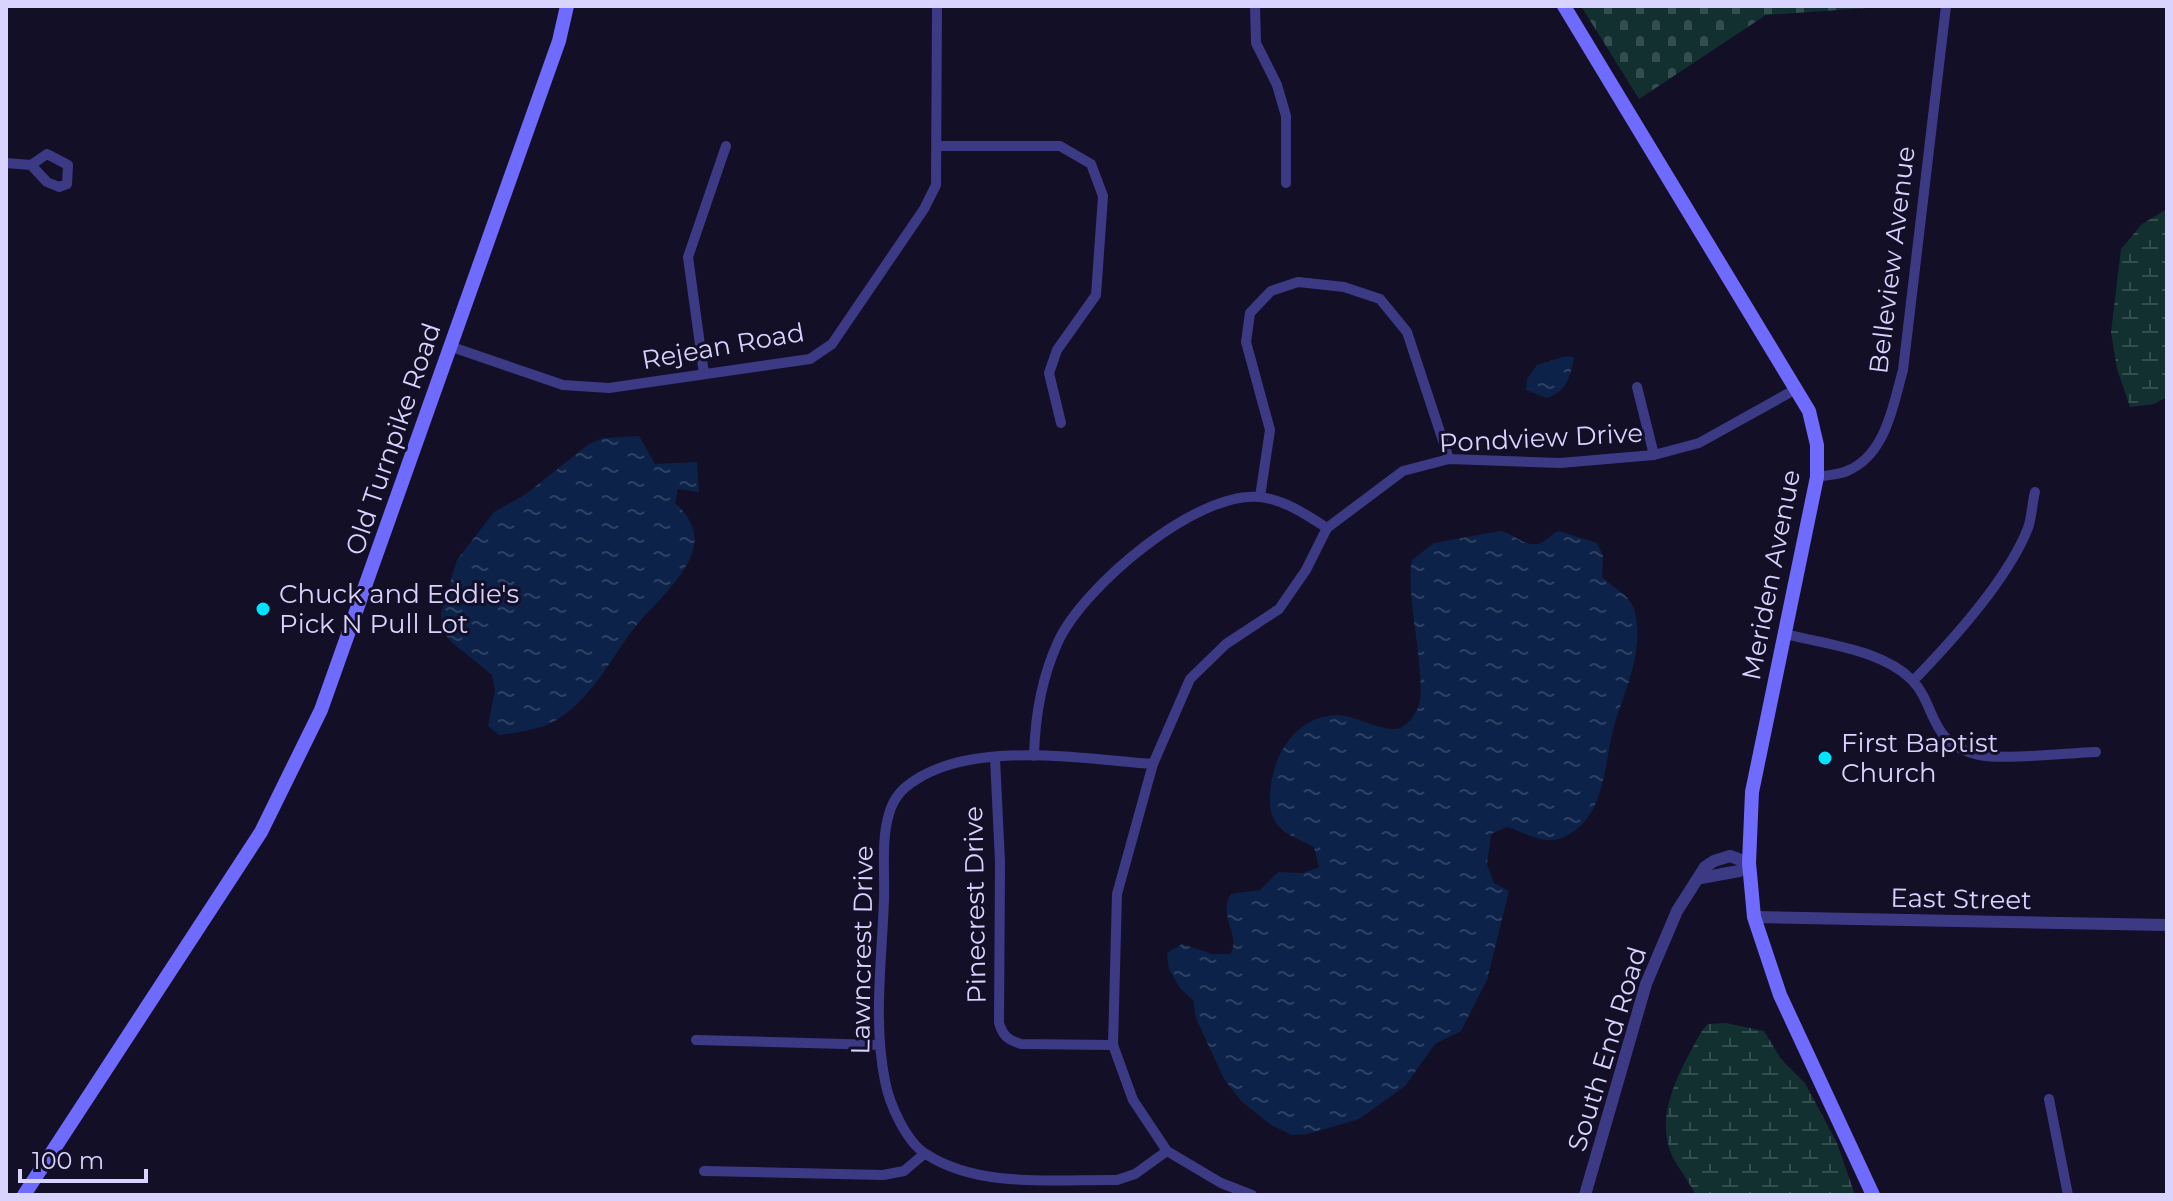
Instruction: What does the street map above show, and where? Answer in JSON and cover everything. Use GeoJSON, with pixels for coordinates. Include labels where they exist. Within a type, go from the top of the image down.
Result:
{"type":"FeatureCollection","features":[{"type":"Feature","properties":{"kind":"main road","name":"Old Turnpike Road"},"geometry":{"type":"LineString","coordinates":[[24,1195],[261,832],[321,710],[369,584],[449,346],[559,41],[567,6]]}},
{"type":"Feature","properties":{"kind":"main road","name":"Meriden Avenue"},"geometry":{"type":"LineString","coordinates":[[1564,6],[1809,411],[1817,445],[1817,477],[1752,792],[1749,863],[1754,917],[1780,995],[1873,1195]]}},
{"type":"Feature","properties":{"kind":"street","name":"Rejean Road"},"geometry":{"type":"LineString","coordinates":[[449,346],[563,385],[609,388],[810,359],[832,344],[924,209],[936,185],[937,6]]}},
{"type":"Feature","properties":{"kind":"street"},"geometry":{"type":"LineString","coordinates":[[1255,6],[1256,43],[1277,85],[1286,116],[1286,183]]}},
{"type":"Feature","properties":{"kind":"street","name":"Belleview Avenue"},"geometry":{"type":"LineString","coordinates":[[1817,477],[1847,471],[1870,455],[1887,426],[1903,370],[1946,6]]}},
{"type":"Feature","properties":{"kind":"street"},"geometry":{"type":"LineString","coordinates":[[704,374],[688,257],[726,146]]}},
{"type":"Feature","properties":{"kind":"street"},"geometry":{"type":"LineString","coordinates":[[937,146],[1060,146],[1091,164],[1103,196],[1096,295],[1057,350],[1049,373],[1061,423]]}},
{"type":"Feature","properties":{"kind":"street"},"geometry":{"type":"LineString","coordinates":[[6,163],[31,165]]}},
{"type":"Feature","properties":{"kind":"street"},"geometry":{"type":"LineString","coordinates":[[1260,497],[1270,430],[1246,342],[1250,313],[1271,291],[1298,282],[1344,287],[1380,299],[1407,332],[1449,459]]}},
{"type":"Feature","properties":{"kind":"street"},"geometry":{"type":"LineString","coordinates":[[1637,387],[1654,455]]}},
{"type":"Feature","properties":{"kind":"street","name":"Pondview Drive"},"geometry":{"type":"LineString","coordinates":[[1252,1195],[1221,1183],[1167,1151],[1133,1100],[1113,1045],[1117,894],[1153,764],[1190,679],[1226,644],[1279,609],[1306,570],[1327,528],[1403,471],[1449,459],[1560,463],[1654,455],[1699,443],[1796,389]]}},
{"type":"Feature","properties":{"kind":"street"},"geometry":{"type":"LineString","coordinates":[[1913,681],[1950,643],[1997,580],[2028,528],[2035,492]]}},
{"type":"Feature","properties":{"kind":"street"},"geometry":{"type":"LineString","coordinates":[[1034,756],[1044,679],[1058,641],[1078,608],[1110,572],[1167,532],[1217,505],[1260,497],[1301,511],[1327,528]]}},
{"type":"Feature","properties":{"kind":"street"},"geometry":{"type":"LineString","coordinates":[[1786,634],[1876,657],[1913,681],[1934,724],[1953,744],[1980,755],[2096,752]]}},
{"type":"Feature","properties":{"kind":"street","name":"Lawncrest Drive"},"geometry":{"type":"LineString","coordinates":[[924,1154],[902,1124],[885,1084],[880,1045],[886,835],[895,798],[917,778],[959,763],[995,758],[1034,756],[1153,764]]}},
{"type":"Feature","properties":{"kind":"street","name":"Pinecrest Drive"},"geometry":{"type":"LineString","coordinates":[[995,758],[1002,1032],[1009,1040],[1021,1044],[1113,1045]]}},
{"type":"Feature","properties":{"kind":"street","name":"South End Road"},"geometry":{"type":"LineString","coordinates":[[1585,1195],[1646,984],[1677,911],[1701,878],[1739,871],[1749,863]]}},
{"type":"Feature","properties":{"kind":"street","name":"East Street"},"geometry":{"type":"LineString","coordinates":[[1754,917],[2167,925]]}},
{"type":"Feature","properties":{"kind":"street"},"geometry":{"type":"LineString","coordinates":[[696,1040],[880,1045]]}},
{"type":"Feature","properties":{"kind":"street"},"geometry":{"type":"LineString","coordinates":[[2049,1099],[2068,1195]]}},
{"type":"Feature","properties":{"kind":"street"},"geometry":{"type":"LineString","coordinates":[[704,1171],[883,1175],[904,1171],[924,1154],[970,1172],[995,1176],[1117,1180],[1135,1174],[1167,1151]]}},
{"type":"Feature","properties":{"kind":"green space"},"geometry":{"type":"Polygon","coordinates":[[[1581,6],[1895,6],[1766,15],[1639,99],[1581,6]]]}},
{"type":"Feature","properties":{"kind":"green space"},"geometry":{"type":"Polygon","coordinates":[[[2167,209],[2167,397],[2154,404],[2130,407],[2117,369],[2111,332],[2121,249],[2142,224],[2167,209]]]}},
{"type":"Feature","properties":{"kind":"green space"},"geometry":{"type":"Polygon","coordinates":[[[1726,1023],[1764,1031],[1781,1059],[1805,1083],[1837,1143],[1855,1195],[1696,1195],[1673,1158],[1667,1141],[1668,1108],[1678,1076],[1702,1030],[1708,1024],[1726,1023]]]}},
{"type":"Feature","properties":{"kind":"water"},"geometry":{"type":"Polygon","coordinates":[[[1566,356],[1574,357],[1569,377],[1559,391],[1547,398],[1526,390],[1527,379],[1537,365],[1566,356]]]}},
{"type":"Feature","properties":{"kind":"water"},"geometry":{"type":"Polygon","coordinates":[[[639,436],[655,464],[697,462],[699,492],[678,489],[675,503],[692,527],[695,539],[690,558],[675,582],[637,625],[579,702],[544,726],[499,735],[488,726],[495,690],[492,675],[449,640],[442,628],[441,613],[457,560],[494,512],[526,494],[589,444],[603,438],[639,436]]]}},
{"type":"Feature","properties":{"kind":"water"},"geometry":{"type":"Polygon","coordinates":[[[1500,531],[1532,544],[1543,542],[1559,531],[1597,543],[1603,556],[1602,577],[1633,606],[1637,627],[1635,656],[1596,802],[1579,827],[1558,839],[1536,838],[1507,827],[1491,834],[1487,864],[1494,883],[1509,891],[1487,980],[1461,1031],[1435,1044],[1405,1086],[1359,1119],[1308,1134],[1292,1135],[1271,1125],[1242,1102],[1224,1079],[1196,1018],[1193,1000],[1180,988],[1169,969],[1167,953],[1182,944],[1212,954],[1230,954],[1233,941],[1227,902],[1231,894],[1260,890],[1278,872],[1303,873],[1319,867],[1314,847],[1284,831],[1271,812],[1273,773],[1285,745],[1306,724],[1336,715],[1395,729],[1408,722],[1417,710],[1421,682],[1411,594],[1412,560],[1434,543],[1500,531]]]}},
{"type":"Feature","properties":{"kind":"place","name":"Chuck and Eddie's Pick N Pull Lot"},"geometry":{"type":"Point","coordinates":[263,609]}},
{"type":"Feature","properties":{"kind":"place","name":"First Baptist Church"},"geometry":{"type":"Point","coordinates":[1825,758]}}]}
